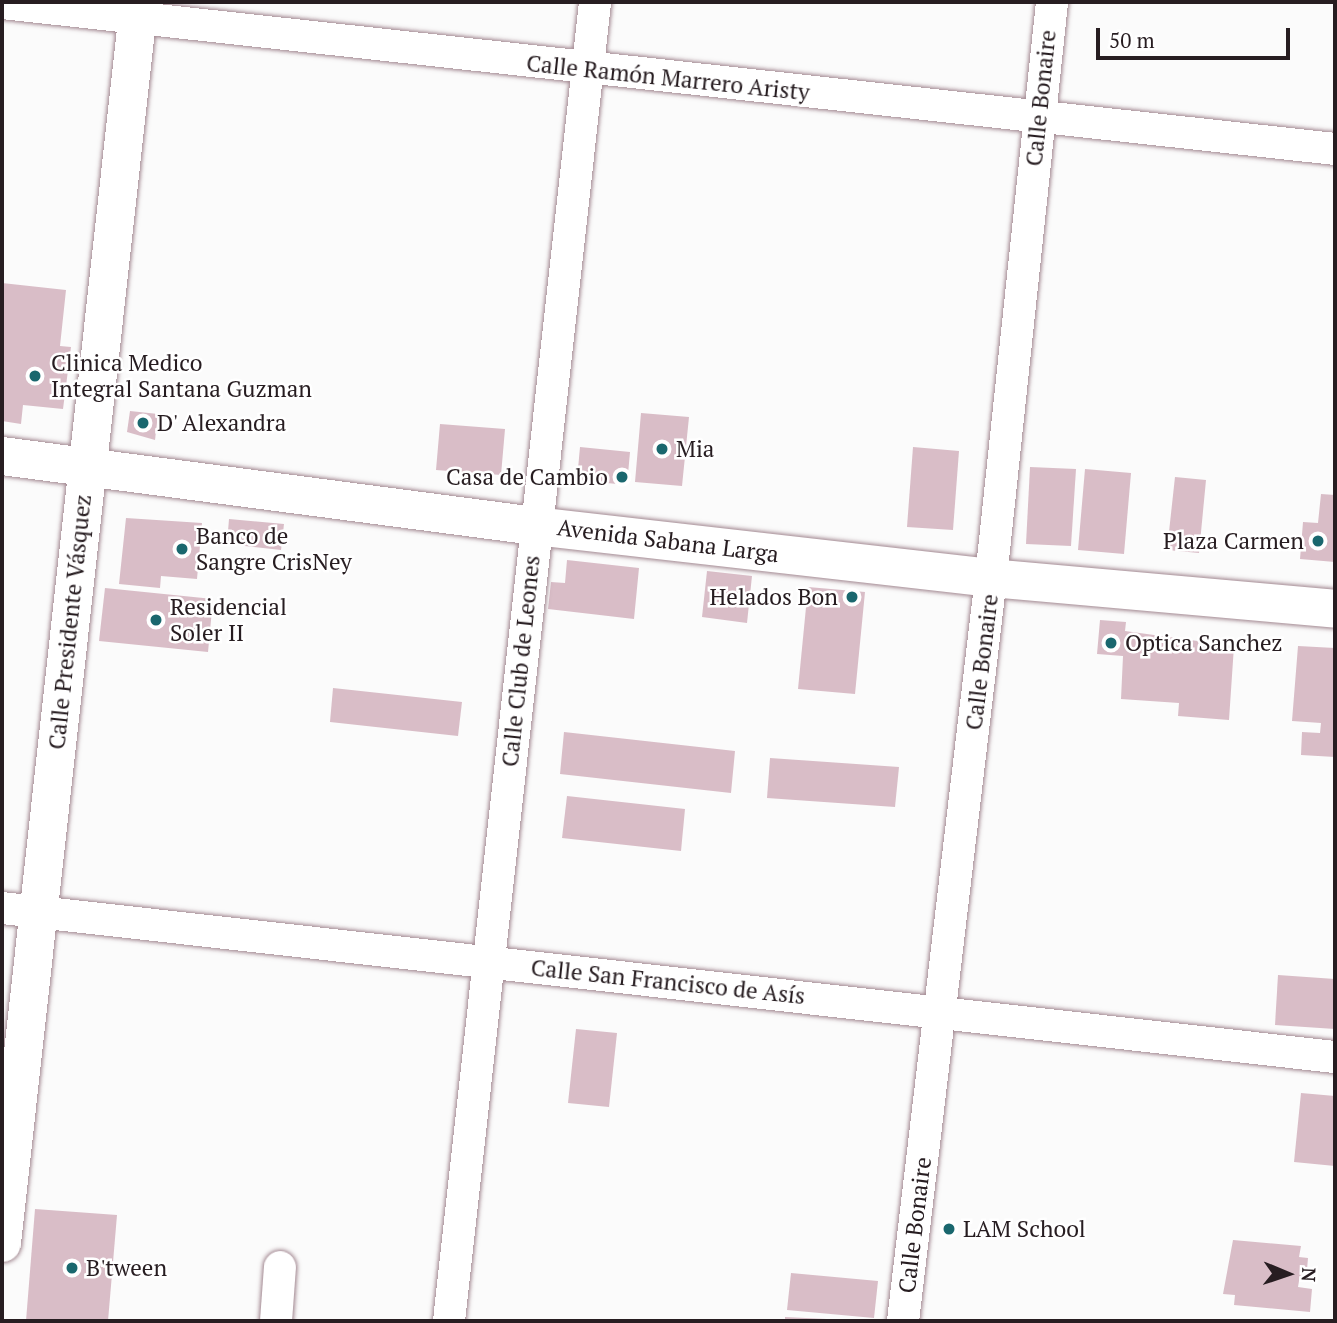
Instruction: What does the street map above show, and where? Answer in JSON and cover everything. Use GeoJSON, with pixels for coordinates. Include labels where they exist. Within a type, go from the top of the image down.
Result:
{"type":"FeatureCollection","features":[{"type":"Feature","properties":{"kind":"main road","name":"Calle Presidente Vásquez"},"geometry":{"type":"LineString","coordinates":[[2,1243],[138,9]]}},
{"type":"Feature","properties":{"kind":"main road","name":"Avenida Sabana Larga"},"geometry":{"type":"LineString","coordinates":[[2,456],[87,465],[535,526],[991,578],[1335,609]]}},
{"type":"Feature","properties":{"kind":"street","name":"Calle Club de Leones"},"geometry":{"type":"LineString","coordinates":[[449,1321],[490,964],[535,526],[596,2]]}},
{"type":"Feature","properties":{"kind":"street","name":"Calle Bonaire"},"geometry":{"type":"LineString","coordinates":[[903,1321],[991,578],[1052,2]]}},
{"type":"Feature","properties":{"kind":"street","name":"Calle Ramón Marrero Aristy"},"geometry":{"type":"LineString","coordinates":[[2,3],[138,9],[588,70],[1335,149]]}},
{"type":"Feature","properties":{"kind":"street","name":"Calle San Francisco de Asís"},"geometry":{"type":"LineString","coordinates":[[2,908],[1335,1057]]}},
{"type":"Feature","properties":{"kind":"street"},"geometry":{"type":"LineString","coordinates":[[276,1321],[280,1267]]}},
{"type":"Feature","properties":{"kind":"building","name":"Clinica Medico Integral Santana Guzman"},"geometry":{"type":"Polygon","coordinates":[[[2,283],[66,290],[60,346],[71,347],[63,409],[23,405],[21,424],[2,421],[2,283]]]}},
{"type":"Feature","properties":{"kind":"building","name":"D' Alexandra"},"geometry":{"type":"Polygon","coordinates":[[[130,411],[158,414],[155,440],[127,432],[130,411]]]}},
{"type":"Feature","properties":{"kind":"building","name":"Mia"},"geometry":{"type":"Polygon","coordinates":[[[641,413],[689,417],[682,486],[635,482],[641,413]]]}},
{"type":"Feature","properties":{"kind":"building"},"geometry":{"type":"Polygon","coordinates":[[[440,424],[505,429],[501,475],[436,470],[440,424]]]}},
{"type":"Feature","properties":{"kind":"building"},"geometry":{"type":"Polygon","coordinates":[[[580,447],[630,452],[627,485],[577,480],[580,447]]]}},
{"type":"Feature","properties":{"kind":"building"},"geometry":{"type":"Polygon","coordinates":[[[913,447],[959,451],[953,530],[907,527],[913,447]]]}},
{"type":"Feature","properties":{"kind":"building"},"geometry":{"type":"Polygon","coordinates":[[[1030,467],[1076,469],[1071,546],[1026,544],[1030,467]]]}},
{"type":"Feature","properties":{"kind":"building"},"geometry":{"type":"Polygon","coordinates":[[[1085,469],[1131,473],[1124,554],[1078,550],[1085,469]]]}},
{"type":"Feature","properties":{"kind":"building"},"geometry":{"type":"Polygon","coordinates":[[[1175,477],[1206,480],[1199,553],[1167,550],[1175,477]]]}},
{"type":"Feature","properties":{"kind":"building","name":"Plaza Carmen"},"geometry":{"type":"Polygon","coordinates":[[[1321,494],[1335,495],[1335,562],[1300,559],[1303,522],[1318,523],[1321,494]]]}},
{"type":"Feature","properties":{"kind":"building"},"geometry":{"type":"Polygon","coordinates":[[[126,518],[202,523],[197,579],[161,576],[160,588],[119,584],[126,518]]]}},
{"type":"Feature","properties":{"kind":"building"},"geometry":{"type":"Polygon","coordinates":[[[229,519],[284,524],[281,550],[227,544],[229,519]]]}},
{"type":"Feature","properties":{"kind":"building"},"geometry":{"type":"Polygon","coordinates":[[[567,560],[639,568],[634,619],[548,609],[551,582],[565,583],[567,560]]]}},
{"type":"Feature","properties":{"kind":"building"},"geometry":{"type":"Polygon","coordinates":[[[707,571],[752,576],[747,623],[702,617],[707,571]]]}},
{"type":"Feature","properties":{"kind":"building"},"geometry":{"type":"Polygon","coordinates":[[[808,587],[865,592],[855,694],[798,689],[808,587]]]}},
{"type":"Feature","properties":{"kind":"building","name":"Residencial Soler II"},"geometry":{"type":"Polygon","coordinates":[[[105,588],[213,599],[208,652],[99,641],[105,588]]]}},
{"type":"Feature","properties":{"kind":"building"},"geometry":{"type":"Polygon","coordinates":[[[1100,620],[1126,622],[1125,631],[1234,646],[1229,720],[1178,716],[1179,703],[1121,699],[1123,656],[1097,654],[1100,620]]]}},
{"type":"Feature","properties":{"kind":"building"},"geometry":{"type":"Polygon","coordinates":[[[1298,646],[1335,648],[1335,757],[1301,755],[1302,732],[1320,733],[1321,723],[1292,721],[1298,646]]]}},
{"type":"Feature","properties":{"kind":"building"},"geometry":{"type":"Polygon","coordinates":[[[333,688],[462,702],[458,736],[330,722],[333,688]]]}},
{"type":"Feature","properties":{"kind":"building"},"geometry":{"type":"Polygon","coordinates":[[[564,732],[735,751],[731,793],[560,774],[564,732]]]}},
{"type":"Feature","properties":{"kind":"building"},"geometry":{"type":"Polygon","coordinates":[[[770,758],[899,767],[895,807],[767,798],[770,758]]]}},
{"type":"Feature","properties":{"kind":"building"},"geometry":{"type":"Polygon","coordinates":[[[567,796],[685,809],[681,851],[562,838],[567,796]]]}},
{"type":"Feature","properties":{"kind":"building"},"geometry":{"type":"Polygon","coordinates":[[[1278,975],[1335,979],[1335,1029],[1275,1025],[1278,975]]]}},
{"type":"Feature","properties":{"kind":"building"},"geometry":{"type":"Polygon","coordinates":[[[576,1029],[617,1033],[609,1107],[568,1103],[576,1029]]]}},
{"type":"Feature","properties":{"kind":"building"},"geometry":{"type":"Polygon","coordinates":[[[1301,1093],[1335,1096],[1335,1166],[1294,1162],[1301,1093]]]}},
{"type":"Feature","properties":{"kind":"building","name":"B'tween"},"geometry":{"type":"Polygon","coordinates":[[[35,1209],[117,1215],[108,1321],[26,1321],[35,1209]]]}},
{"type":"Feature","properties":{"kind":"building"},"geometry":{"type":"Polygon","coordinates":[[[1233,1240],[1301,1246],[1299,1257],[1308,1258],[1306,1281],[1299,1281],[1298,1287],[1312,1289],[1310,1312],[1234,1305],[1235,1295],[1223,1294],[1233,1240]]]}},
{"type":"Feature","properties":{"kind":"building"},"geometry":{"type":"Polygon","coordinates":[[[791,1273],[878,1281],[874,1318],[787,1310],[791,1273]]]}},
{"type":"Feature","properties":{"kind":"building"},"geometry":{"type":"Polygon","coordinates":[[[785,1317],[827,1319],[827,1321],[785,1321],[785,1317]]]}},
{"type":"Feature","properties":{"kind":"place","name":"Clinica Medico Integral Santana Guzman"},"geometry":{"type":"Point","coordinates":[35,376]}},
{"type":"Feature","properties":{"kind":"place","name":"D' Alexandra"},"geometry":{"type":"Point","coordinates":[143,423]}},
{"type":"Feature","properties":{"kind":"place","name":"Mia"},"geometry":{"type":"Point","coordinates":[662,449]}},
{"type":"Feature","properties":{"kind":"place","name":"Casa de Cambio"},"geometry":{"type":"Point","coordinates":[622,477]}},
{"type":"Feature","properties":{"kind":"place","name":"Plaza Carmen"},"geometry":{"type":"Point","coordinates":[1318,541]}},
{"type":"Feature","properties":{"kind":"place","name":"Banco de Sangre CrisNey"},"geometry":{"type":"Point","coordinates":[182,549]}},
{"type":"Feature","properties":{"kind":"place","name":"Helados Bon"},"geometry":{"type":"Point","coordinates":[852,597]}},
{"type":"Feature","properties":{"kind":"place","name":"Residencial Soler II"},"geometry":{"type":"Point","coordinates":[156,620]}},
{"type":"Feature","properties":{"kind":"place","name":"Optica Sanchez"},"geometry":{"type":"Point","coordinates":[1111,643]}},
{"type":"Feature","properties":{"kind":"place","name":"LAM School"},"geometry":{"type":"Point","coordinates":[949,1229]}},
{"type":"Feature","properties":{"kind":"place","name":"B'tween"},"geometry":{"type":"Point","coordinates":[72,1268]}}]}
